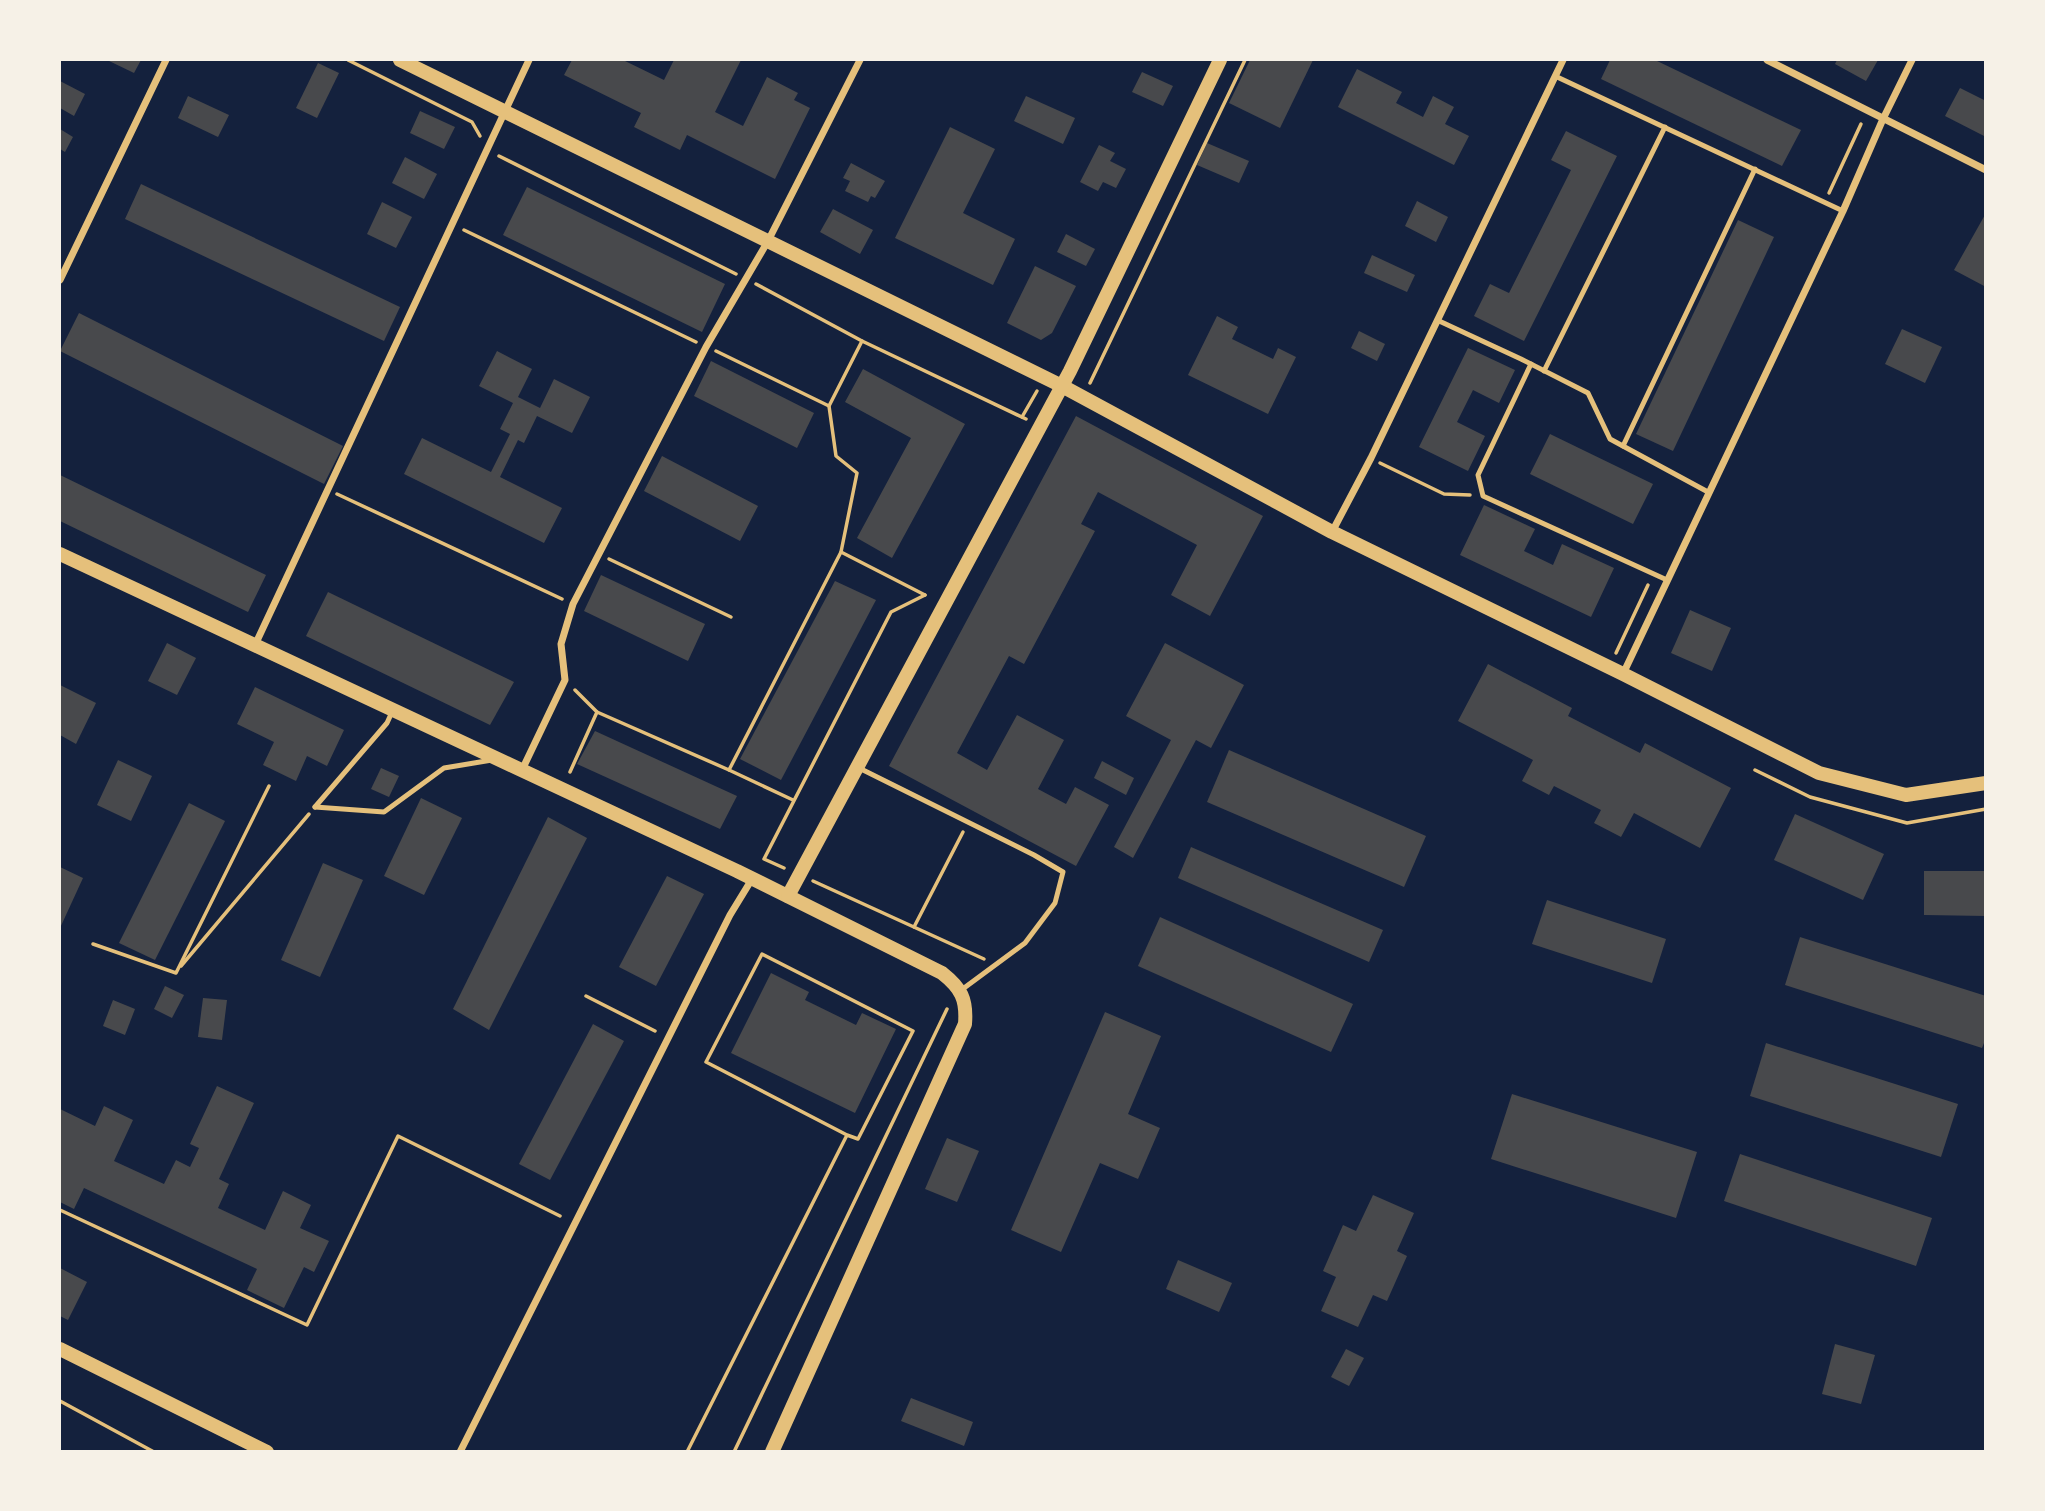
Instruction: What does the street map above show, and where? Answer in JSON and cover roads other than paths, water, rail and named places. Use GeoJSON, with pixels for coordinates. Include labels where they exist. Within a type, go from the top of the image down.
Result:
{"type":"FeatureCollection","features":[{"type":"Feature","properties":{"kind":"main road"},"geometry":{"type":"LineString","coordinates":[[400,60],[1062,386],[1332,532],[1819,773],[1906,795],[1986,783]]}},
{"type":"Feature","properties":{"kind":"main road"},"geometry":{"type":"LineString","coordinates":[[788,896],[1062,386],[1220,60]]}},
{"type":"Feature","properties":{"kind":"main road"},"geometry":{"type":"LineString","coordinates":[[60,554],[752,878],[942,973],[966,1006],[965,1024],[772,1451]]}},
{"type":"Feature","properties":{"kind":"main road"},"geometry":{"type":"LineString","coordinates":[[60,1349],[267,1451]]}},
{"type":"Feature","properties":{"kind":"street"},"geometry":{"type":"LineString","coordinates":[[60,280],[166,60]]}},
{"type":"Feature","properties":{"kind":"street"},"geometry":{"type":"LineString","coordinates":[[255,645],[529,60]]}},
{"type":"Feature","properties":{"kind":"street"},"geometry":{"type":"LineString","coordinates":[[522,770],[565,680],[561,644],[573,604],[706,347],[768,241],[860,60]]}},
{"type":"Feature","properties":{"kind":"street"},"geometry":{"type":"LineString","coordinates":[[1332,532],[1371,458],[1563,60]]}},
{"type":"Feature","properties":{"kind":"street"},"geometry":{"type":"LineString","coordinates":[[1767,60],[1986,170]]}},
{"type":"Feature","properties":{"kind":"street"},"geometry":{"type":"LineString","coordinates":[[1623,674],[1912,60]]}},
{"type":"Feature","properties":{"kind":"street"},"geometry":{"type":"LineString","coordinates":[[460,1451],[730,915],[752,878]]}},
{"type":"Feature","properties":{"kind":"lane"},"geometry":{"type":"LineString","coordinates":[[1555,76],[1843,211]]}},
{"type":"Feature","properties":{"kind":"lane"},"geometry":{"type":"LineString","coordinates":[[1544,370],[1665,127]]}},
{"type":"Feature","properties":{"kind":"lane"},"geometry":{"type":"LineString","coordinates":[[1623,446],[1755,169]]}},
{"type":"Feature","properties":{"kind":"lane"},"geometry":{"type":"LineString","coordinates":[[1437,320],[1588,393],[1610,439],[1708,492]]}},
{"type":"Feature","properties":{"kind":"lane"},"geometry":{"type":"LineString","coordinates":[[1531,364],[1478,475],[1483,496],[1667,580]]}},
{"type":"Feature","properties":{"kind":"lane"},"geometry":{"type":"LineString","coordinates":[[393,710],[387,723],[315,807],[384,813],[444,768],[499,759]]}},
{"type":"Feature","properties":{"kind":"lane"},"geometry":{"type":"LineString","coordinates":[[858,767],[1063,872],[1055,903],[1025,943],[956,995]]}}]}
